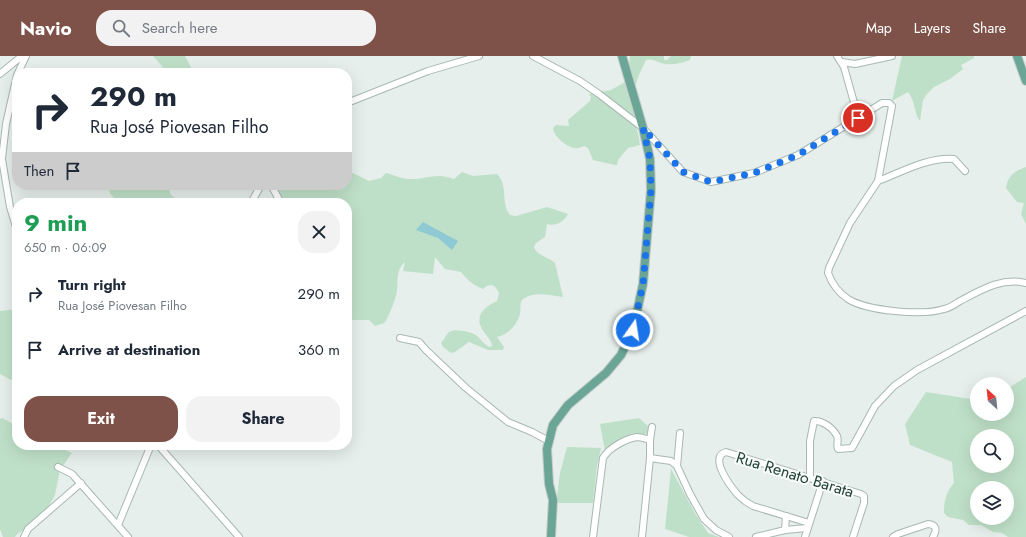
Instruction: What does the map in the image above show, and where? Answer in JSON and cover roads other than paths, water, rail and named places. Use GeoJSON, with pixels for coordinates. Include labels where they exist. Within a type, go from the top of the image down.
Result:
{"type":"FeatureCollection","features":[{"type":"Feature","properties":{"kind":"main road"},"geometry":{"type":"LineString","coordinates":[[551,537],[553,500],[549,484],[547,449],[553,425],[568,405],[606,373],[621,355],[633,330],[643,284],[651,190],[650,159],[643,128],[622,56]]}},
{"type":"Feature","properties":{"kind":"main road"},"geometry":{"type":"LineString","coordinates":[[1017,56],[1026,80]]}},
{"type":"Feature","properties":{"kind":"street"},"geometry":{"type":"LineString","coordinates":[[0,74],[22,56]]}},
{"type":"Feature","properties":{"kind":"street"},"geometry":{"type":"LineString","coordinates":[[20,68],[26,56]]}},
{"type":"Feature","properties":{"kind":"street"},"geometry":{"type":"LineString","coordinates":[[352,101],[428,71],[479,56]]}},
{"type":"Feature","properties":{"kind":"street"},"geometry":{"type":"LineString","coordinates":[[533,56],[580,81],[600,94],[643,128],[683,172],[711,182],[754,173],[798,155],[882,103],[889,103],[892,106],[878,181],[850,222],[829,268],[828,274],[836,288],[848,299],[860,304],[906,312],[928,312],[945,309],[984,288],[995,284],[1012,282],[1026,283]]}},
{"type":"Feature","properties":{"kind":"street"},"geometry":{"type":"LineString","coordinates":[[837,56],[842,62],[846,73],[855,106]]}},
{"type":"Feature","properties":{"kind":"street"},"geometry":{"type":"LineString","coordinates":[[842,62],[855,64],[892,56]]}},
{"type":"Feature","properties":{"kind":"street"},"geometry":{"type":"LineString","coordinates":[[846,73],[855,64]]}},
{"type":"Feature","properties":{"kind":"street"},"geometry":{"type":"LineString","coordinates":[[8,67],[12,71]]}},
{"type":"Feature","properties":{"kind":"street"},"geometry":{"type":"LineString","coordinates":[[12,97],[6,124],[2,159],[12,214]]}},
{"type":"Feature","properties":{"kind":"street"},"geometry":{"type":"LineString","coordinates":[[878,181],[928,162],[948,159],[954,159],[965,170]]}},
{"type":"Feature","properties":{"kind":"street"},"geometry":{"type":"LineString","coordinates":[[810,478],[810,441],[814,420],[824,422],[835,434],[838,449],[852,448],[875,406],[894,386],[918,370],[1026,311]]}},
{"type":"Feature","properties":{"kind":"street"},"geometry":{"type":"LineString","coordinates":[[400,338],[419,342],[466,388],[508,422],[549,441]]}},
{"type":"Feature","properties":{"kind":"street"},"geometry":{"type":"LineString","coordinates":[[642,537],[652,427]]}},
{"type":"Feature","properties":{"kind":"street"},"geometry":{"type":"LineString","coordinates":[[677,466],[680,433]]}},
{"type":"Feature","properties":{"kind":"street"},"geometry":{"type":"LineString","coordinates":[[593,537],[603,458],[607,452],[624,442],[638,437],[650,440]]}},
{"type":"Feature","properties":{"kind":"street"},"geometry":{"type":"LineString","coordinates":[[118,525],[149,450]]}},
{"type":"Feature","properties":{"kind":"street"},"geometry":{"type":"LineString","coordinates":[[162,450],[239,537]]}},
{"type":"Feature","properties":{"kind":"street","name":"Rua Renato Barata"},"geometry":{"type":"LineString","coordinates":[[786,516],[753,506],[745,502],[730,486],[720,465],[721,456],[726,452],[858,492],[864,496],[864,502],[853,537]]}},
{"type":"Feature","properties":{"kind":"street"},"geometry":{"type":"LineString","coordinates":[[650,458],[671,461],[677,466],[696,506],[704,519],[716,530],[730,537]]}},
{"type":"Feature","properties":{"kind":"street"},"geometry":{"type":"LineString","coordinates":[[58,467],[72,474],[128,537]]}},
{"type":"Feature","properties":{"kind":"street"},"geometry":{"type":"LineString","coordinates":[[805,537],[823,481]]}},
{"type":"Feature","properties":{"kind":"street"},"geometry":{"type":"LineString","coordinates":[[24,537],[28,529],[80,483]]}},
{"type":"Feature","properties":{"kind":"street"},"geometry":{"type":"LineString","coordinates":[[785,530],[786,516],[808,526]]}},
{"type":"Feature","properties":{"kind":"street"},"geometry":{"type":"LineString","coordinates":[[893,537],[916,527],[928,524],[933,524],[936,530],[933,537]]}},
{"type":"Feature","properties":{"kind":"street"},"geometry":{"type":"LineString","coordinates":[[756,537],[808,526]]}},
{"type":"Feature","properties":{"kind":"water"},"geometry":{"type":"Polygon","coordinates":[[[423,222],[458,241],[452,250],[438,238],[416,230],[423,222]]]}}]}
